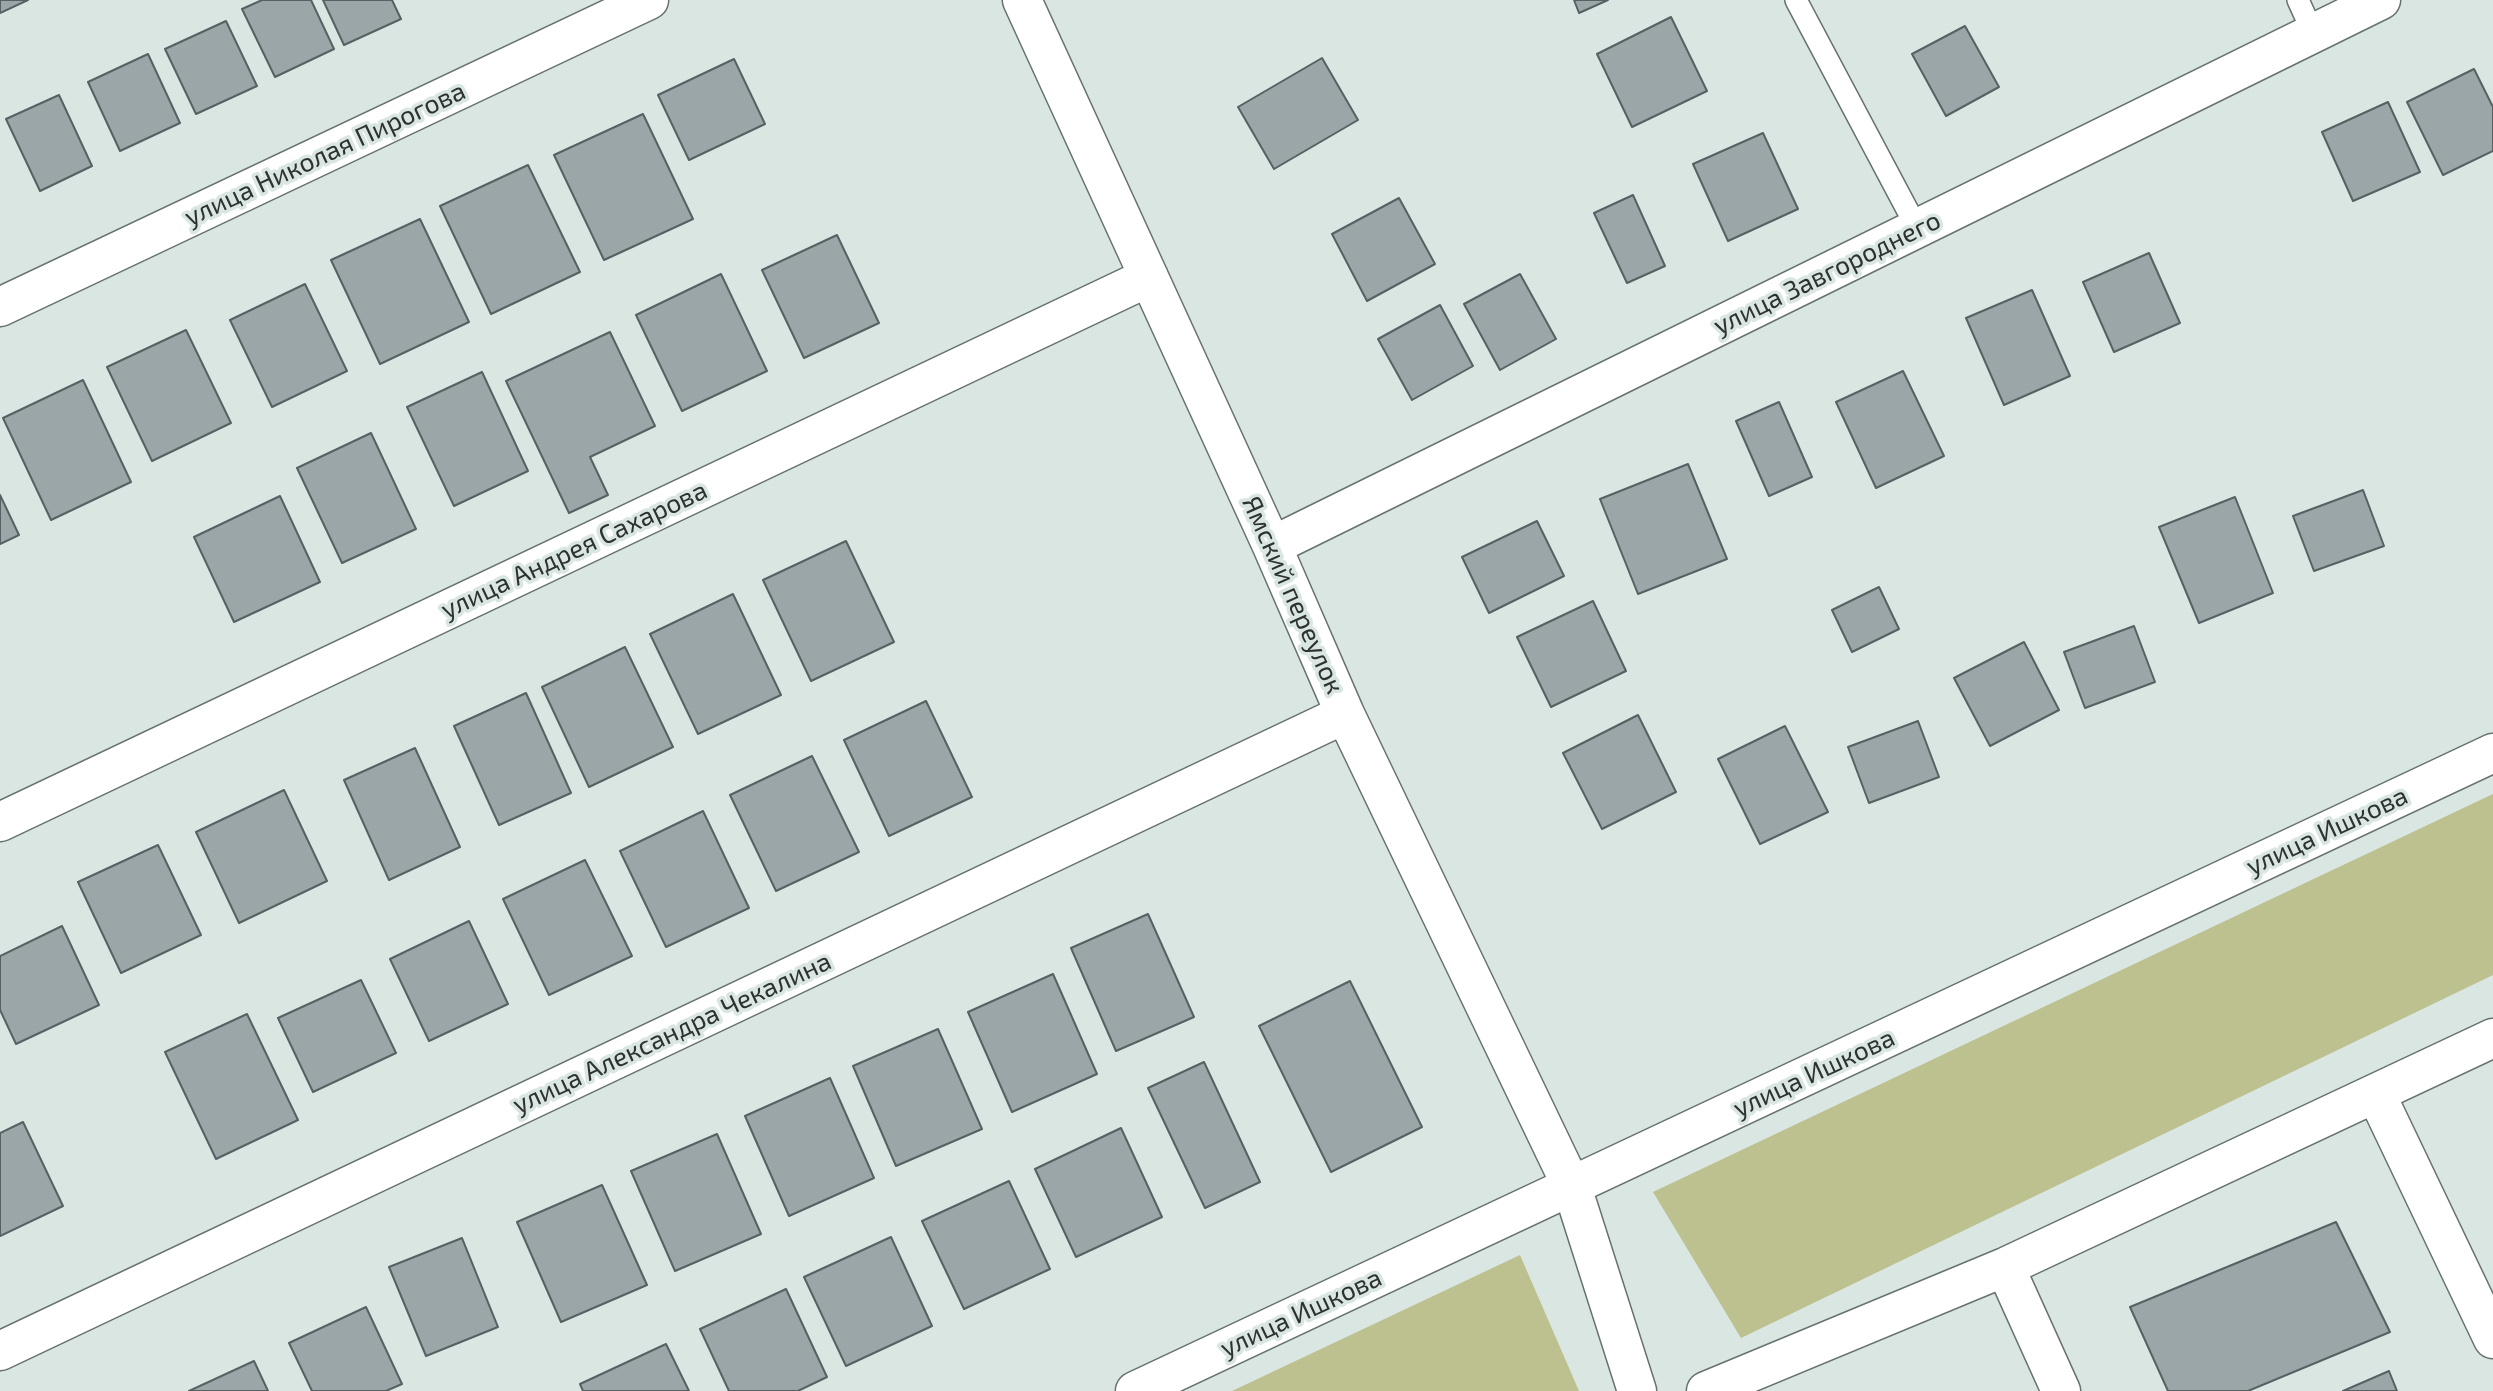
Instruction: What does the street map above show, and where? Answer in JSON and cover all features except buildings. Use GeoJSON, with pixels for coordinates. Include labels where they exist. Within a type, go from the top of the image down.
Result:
{"type":"FeatureCollection","features":[{"type":"Feature","properties":{"kind":"street","name":"улица Николая Пирогова"},"geometry":{"type":"LineString","coordinates":[[0,307],[649,0]]}},
{"type":"Feature","properties":{"kind":"street","name":"Ямский переулок"},"geometry":{"type":"LineString","coordinates":[[1022,0],[1272,546],[1345,714],[1572,1186],[1637,1391]]}},
{"type":"Feature","properties":{"kind":"street","name":"улица Завгороднего"},"geometry":{"type":"LineString","coordinates":[[1272,546],[1917,228],[2305,16],[2381,0]]}},
{"type":"Feature","properties":{"kind":"street","name":"улица Андрея Сахарова"},"geometry":{"type":"LineString","coordinates":[[0,822],[1149,277]]}},
{"type":"Feature","properties":{"kind":"street","name":"улица Александра Чекалина"},"geometry":{"type":"LineString","coordinates":[[0,1352],[1345,714]]}},
{"type":"Feature","properties":{"kind":"street","name":"улица Ишкова"},"geometry":{"type":"LineString","coordinates":[[1135,1391],[2493,753]]}},
{"type":"Feature","properties":{"kind":"street"},"geometry":{"type":"LineString","coordinates":[[1706,1391],[2005,1267],[2493,1038]]}},
{"type":"Feature","properties":{"kind":"street"},"geometry":{"type":"LineString","coordinates":[[2376,1094],[2493,1339]]}},
{"type":"Feature","properties":{"kind":"street"},"geometry":{"type":"LineString","coordinates":[[2005,1267],[2061,1391]]}},
{"type":"Feature","properties":{"kind":"lane"},"geometry":{"type":"LineString","coordinates":[[1796,0],[1917,228]]}},
{"type":"Feature","properties":{"kind":"green space"},"geometry":{"type":"Polygon","coordinates":[[[2493,794],[2493,975],[1741,1338],[1653,1192],[2493,794]]]}},
{"type":"Feature","properties":{"kind":"green space"},"geometry":{"type":"Polygon","coordinates":[[[1520,1255],[1579,1391],[1232,1391],[1520,1255]]]}}]}
